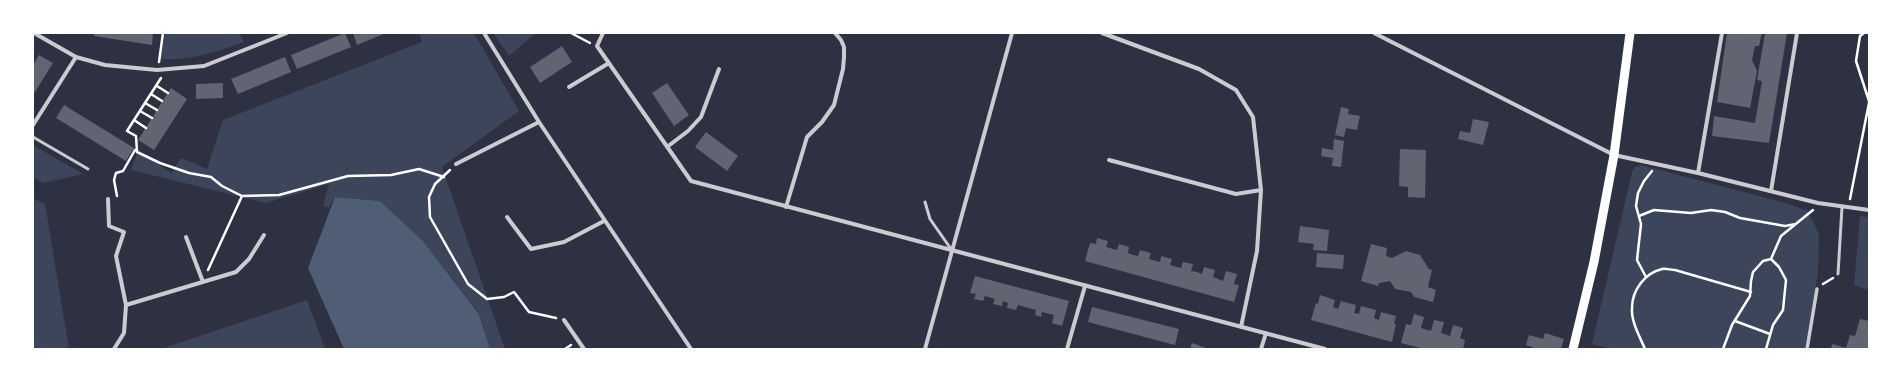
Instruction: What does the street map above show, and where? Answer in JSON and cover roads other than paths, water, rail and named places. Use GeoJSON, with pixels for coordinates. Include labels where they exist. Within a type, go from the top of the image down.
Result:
{"type":"FeatureCollection","features":[{"type":"Feature","properties":{"kind":"main road"},"geometry":{"type":"LineString","coordinates":[[1573,349],[1594,262],[1614,155],[1630,33]]}},
{"type":"Feature","properties":{"kind":"street"},"geometry":{"type":"LineString","coordinates":[[34,33],[76,57],[105,65],[159,70],[204,66],[287,33]]}},
{"type":"Feature","properties":{"kind":"street"},"geometry":{"type":"LineString","coordinates":[[484,33],[539,122],[604,222],[691,349]]}},
{"type":"Feature","properties":{"kind":"street"},"geometry":{"type":"LineString","coordinates":[[603,33],[597,46],[691,181],[1325,349]]}},
{"type":"Feature","properties":{"kind":"street"},"geometry":{"type":"LineString","coordinates":[[786,207],[807,136],[822,122],[834,105],[843,69],[844,57],[844,47],[841,40],[835,33]]}},
{"type":"Feature","properties":{"kind":"street"},"geometry":{"type":"LineString","coordinates":[[925,349],[1012,33]]}},
{"type":"Feature","properties":{"kind":"street"},"geometry":{"type":"LineString","coordinates":[[1102,33],[1199,69],[1236,90],[1253,117],[1261,190],[1257,250],[1241,327]]}},
{"type":"Feature","properties":{"kind":"street"},"geometry":{"type":"LineString","coordinates":[[1374,33],[1614,155],[1657,166],[1698,173],[1818,203],[1869,210]]}},
{"type":"Feature","properties":{"kind":"street"},"geometry":{"type":"LineString","coordinates":[[1698,173],[1722,33]]}},
{"type":"Feature","properties":{"kind":"street"},"geometry":{"type":"LineString","coordinates":[[1771,191],[1797,33]]}},
{"type":"Feature","properties":{"kind":"street"},"geometry":{"type":"LineString","coordinates":[[33,125],[76,57]]}},
{"type":"Feature","properties":{"kind":"street"},"geometry":{"type":"LineString","coordinates":[[569,87],[609,63]]}},
{"type":"Feature","properties":{"kind":"street"},"geometry":{"type":"LineString","coordinates":[[667,147],[688,131],[701,117],[719,69]]}},
{"type":"Feature","properties":{"kind":"street"},"geometry":{"type":"LineString","coordinates":[[456,164],[539,122]]}},
{"type":"Feature","properties":{"kind":"street"},"geometry":{"type":"LineString","coordinates":[[1108,160],[1236,194],[1261,190]]}},
{"type":"Feature","properties":{"kind":"street"},"geometry":{"type":"LineString","coordinates":[[108,199],[109,226],[124,232],[116,256],[126,305],[124,333],[114,349]]}},
{"type":"Feature","properties":{"kind":"street"},"geometry":{"type":"LineString","coordinates":[[507,216],[530,249],[564,242],[604,222]]}},
{"type":"Feature","properties":{"kind":"street"},"geometry":{"type":"LineString","coordinates":[[126,305],[236,272],[249,259],[264,235]]}},
{"type":"Feature","properties":{"kind":"street"},"geometry":{"type":"LineString","coordinates":[[186,237],[203,282]]}},
{"type":"Feature","properties":{"kind":"street"},"geometry":{"type":"LineString","coordinates":[[1067,349],[1085,286]]}},
{"type":"Feature","properties":{"kind":"street"},"geometry":{"type":"LineString","coordinates":[[1807,349],[1817,289]]}},
{"type":"Feature","properties":{"kind":"street"},"geometry":{"type":"LineString","coordinates":[[564,320],[584,349]]}},
{"type":"Feature","properties":{"kind":"street"},"geometry":{"type":"LineString","coordinates":[[1261,349],[1266,334]]}},
{"type":"Feature","properties":{"kind":"lane"},"geometry":{"type":"LineString","coordinates":[[33,137],[88,169]]}},
{"type":"Feature","properties":{"kind":"lane"},"geometry":{"type":"LineString","coordinates":[[926,202],[930,219],[952,251]]}},
{"type":"Feature","properties":{"kind":"lane"},"geometry":{"type":"LineString","coordinates":[[1838,274],[1842,207]]}}]}
